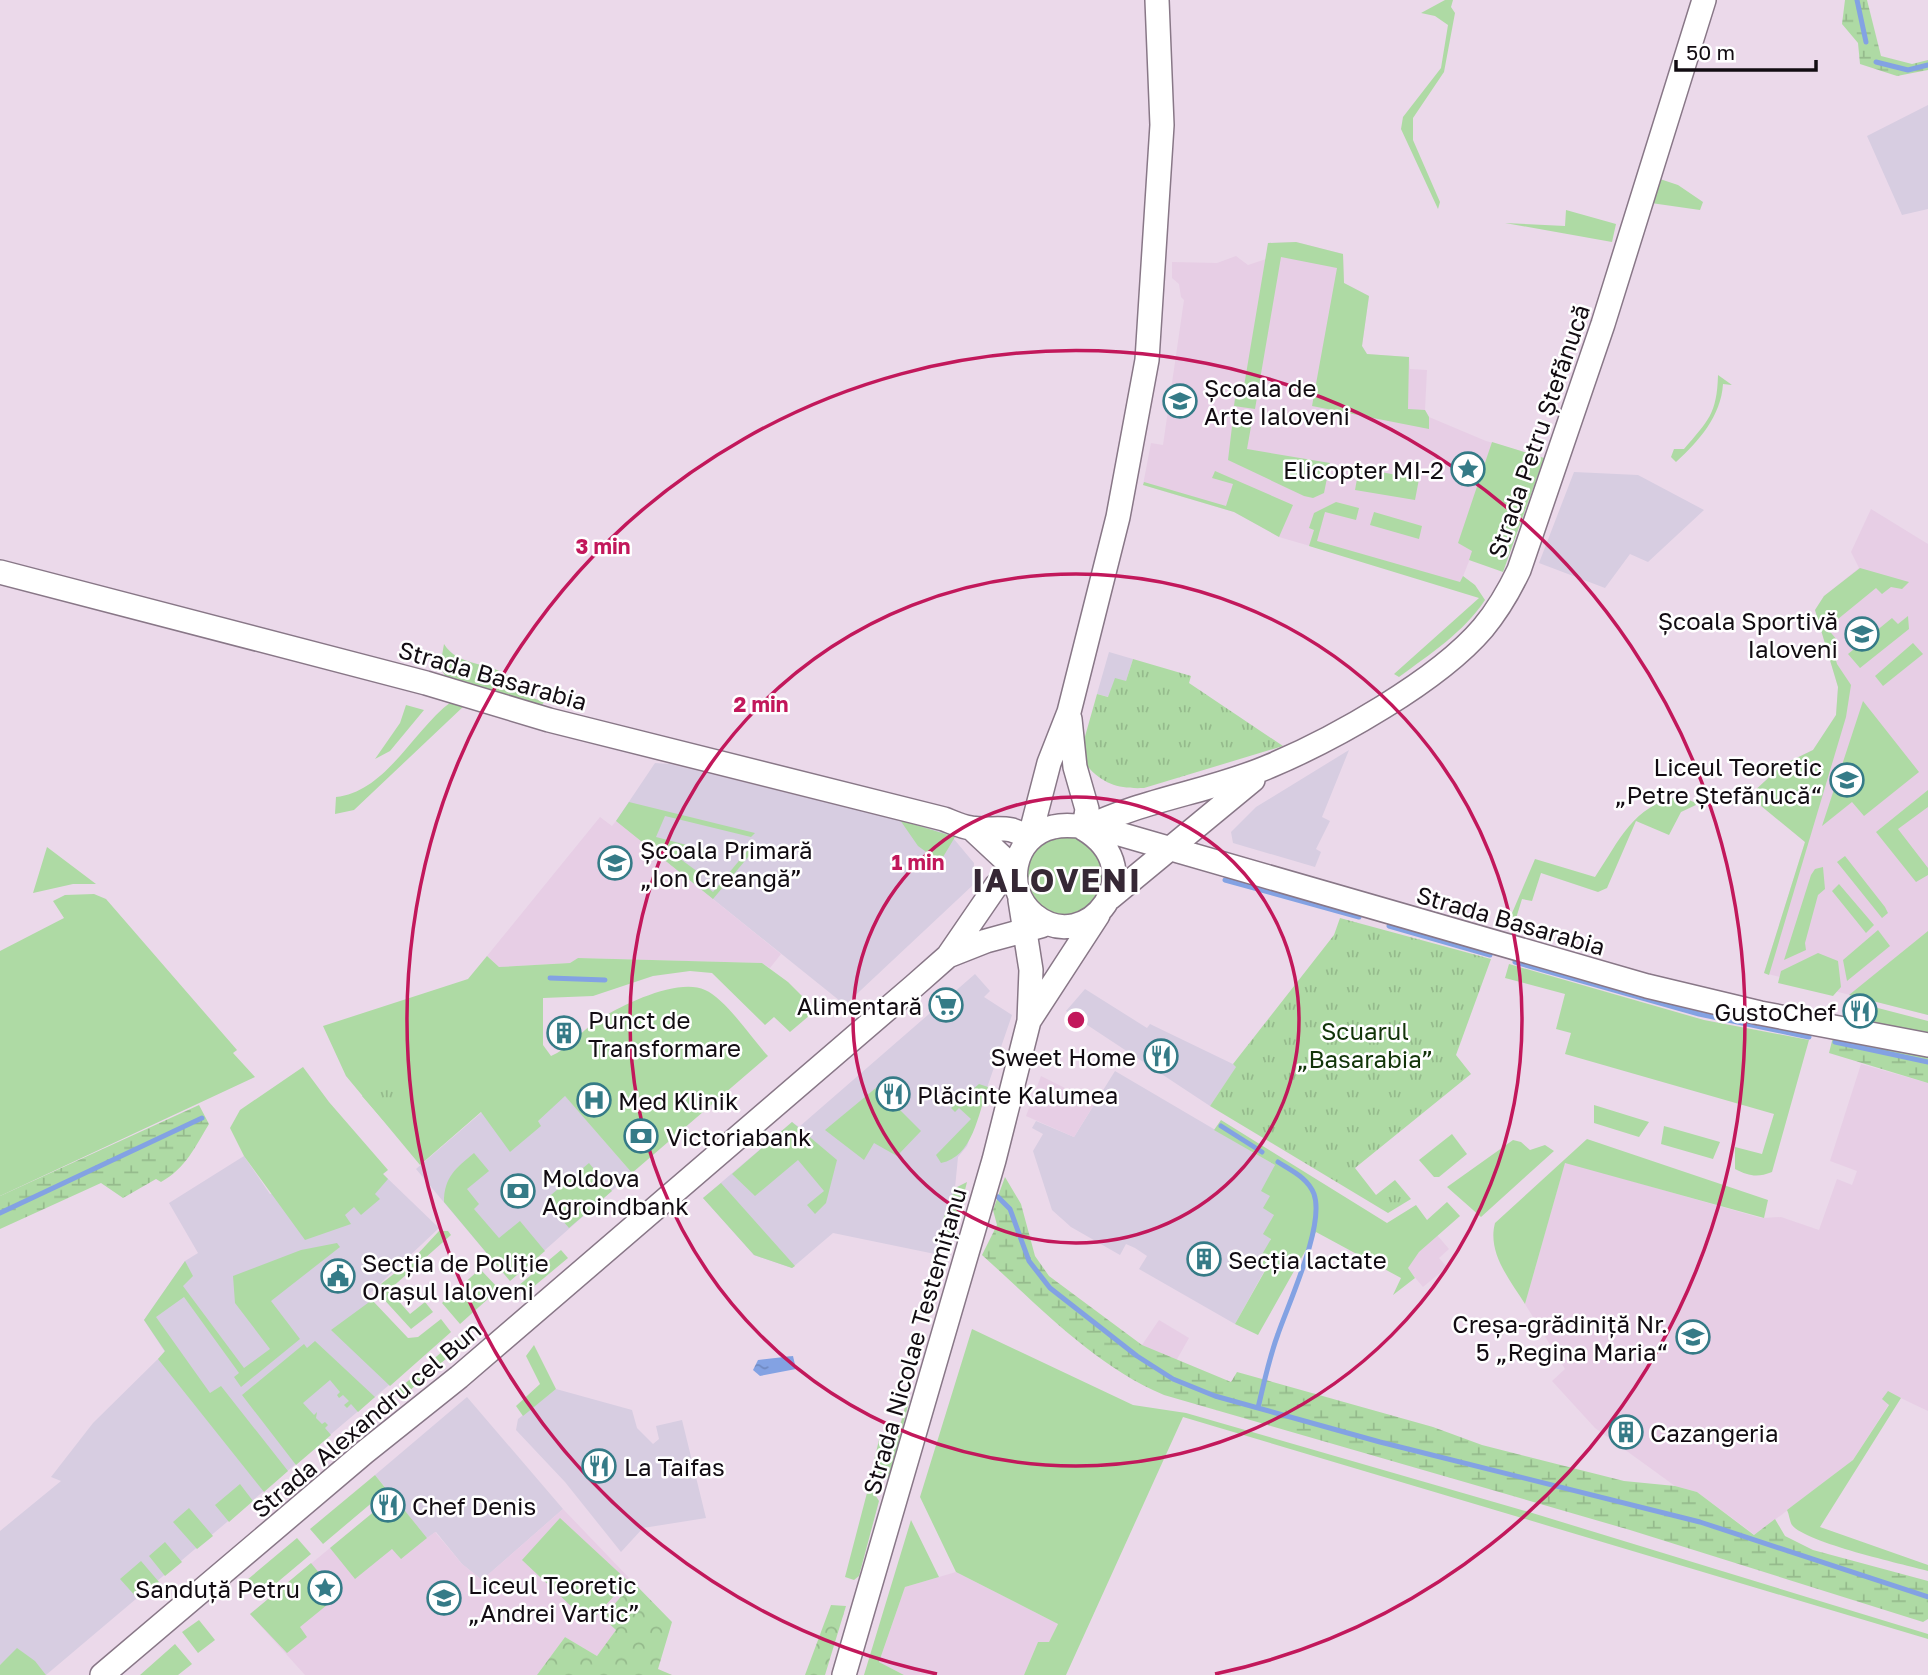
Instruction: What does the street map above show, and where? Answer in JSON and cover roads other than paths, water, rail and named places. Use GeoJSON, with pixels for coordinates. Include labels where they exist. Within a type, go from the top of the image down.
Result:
{"type":"FeatureCollection","features":[{"type":"Feature","properties":{"kind":"main road"},"geometry":{"type":"LineString","coordinates":[[1069,712],[1075,767],[1087,809],[1084,829],[1106,846],[1112,858],[1114,885],[1106,904],[1078,924],[1050,923],[1038,918],[1020,898],[1015,869],[1020,853],[1029,840],[1049,763],[1069,712],[1118,517],[1147,360],[1162,125],[1157,0]]}},
{"type":"Feature","properties":{"kind":"main road","name":"Strada Petru Ștefănucă"},"geometry":{"type":"LineString","coordinates":[[1084,829],[1122,813],[1270,766],[1359,720],[1454,656],[1502,603],[1519,570],[1603,324],[1704,0]]}},
{"type":"Feature","properties":{"kind":"main road","name":"Strada Basarabia"},"geometry":{"type":"LineString","coordinates":[[0,572],[426,682],[549,720],[971,828],[1005,827],[1019,831],[1029,840],[1049,827],[1073,825],[1116,833],[1165,850],[1659,989],[1760,1013],[1928,1045]]}},
{"type":"Feature","properties":{"kind":"main road","name":"Strada Petru Ștefănucă"},"geometry":{"type":"LineString","coordinates":[[1106,904],[1165,850],[1270,766]]}},
{"type":"Feature","properties":{"kind":"main road","name":"Strada Basarabia"},"geometry":{"type":"LineString","coordinates":[[971,828],[1015,869]]}},
{"type":"Feature","properties":{"kind":"main road","name":"Strada Alexandru cel Bun"},"geometry":{"type":"LineString","coordinates":[[103,1675],[365,1452],[459,1377],[948,956],[996,886],[1015,869]]}},
{"type":"Feature","properties":{"kind":"main road","name":"Strada Nicolae Testemițanu"},"geometry":{"type":"LineString","coordinates":[[844,1675],[994,1160],[1029,1021],[1031,970],[1020,898]]}},
{"type":"Feature","properties":{"kind":"main road","name":"Strada Nicolae Testemițanu"},"geometry":{"type":"LineString","coordinates":[[1029,1021],[1106,904]]}},
{"type":"Feature","properties":{"kind":"main road","name":"Strada Alexandru cel Bun"},"geometry":{"type":"LineString","coordinates":[[948,956],[1050,923]]}},
{"type":"Feature","properties":{"kind":"water"},"geometry":{"type":"Polygon","coordinates":[[[793,1356],[796,1369],[760,1376],[753,1370],[758,1360],[793,1356]]]}},
{"type":"Feature","properties":{"kind":"waterway"},"geometry":{"type":"LineString","coordinates":[[1857,0],[1866,42]]}},
{"type":"Feature","properties":{"kind":"waterway"},"geometry":{"type":"LineString","coordinates":[[1876,62],[1908,70],[1928,65]]}},
{"type":"Feature","properties":{"kind":"waterway"},"geometry":{"type":"LineString","coordinates":[[1225,880],[1359,917]]}},
{"type":"Feature","properties":{"kind":"waterway"},"geometry":{"type":"LineString","coordinates":[[1389,926],[1490,955]]}},
{"type":"Feature","properties":{"kind":"waterway"},"geometry":{"type":"LineString","coordinates":[[1515,962],[1699,1014],[1809,1037]]}},
{"type":"Feature","properties":{"kind":"waterway"},"geometry":{"type":"LineString","coordinates":[[550,978],[605,980]]}},
{"type":"Feature","properties":{"kind":"waterway"},"geometry":{"type":"LineString","coordinates":[[1835,1042],[1928,1062]]}},
{"type":"Feature","properties":{"kind":"waterway"},"geometry":{"type":"LineString","coordinates":[[0,1213],[202,1118]]}},
{"type":"Feature","properties":{"kind":"waterway"},"geometry":{"type":"LineString","coordinates":[[1221,1126],[1262,1152]]}},
{"type":"Feature","properties":{"kind":"waterway"},"geometry":{"type":"LineString","coordinates":[[1258,1408],[1275,1343],[1315,1224],[1314,1194],[1299,1175],[1278,1162]]}},
{"type":"Feature","properties":{"kind":"waterway"},"geometry":{"type":"LineString","coordinates":[[998,1197],[1010,1209],[1029,1261],[1050,1288],[1137,1356],[1173,1379],[1215,1396],[1380,1442],[1700,1522],[1928,1597]]}},
{"type":"Feature","properties":{"kind":"place","name":"Școala de Arte Ialoveni"},"geometry":{"type":"Point","coordinates":[1180,401]}},
{"type":"Feature","properties":{"kind":"place","name":"Elicopter MI-2"},"geometry":{"type":"Point","coordinates":[1468,469]}},
{"type":"Feature","properties":{"kind":"place","name":"Școala Sportivă Ialoveni"},"geometry":{"type":"Point","coordinates":[1862,634]}},
{"type":"Feature","properties":{"kind":"place","name":"Liceul Teoretic „Petre Ștefănucă“"},"geometry":{"type":"Point","coordinates":[1847,780]}},
{"type":"Feature","properties":{"kind":"place","name":"Școala Primară „Ion Creangă”"},"geometry":{"type":"Point","coordinates":[615,863]}},
{"type":"Feature","properties":{"kind":"place","name":"Alimentară"},"geometry":{"type":"Point","coordinates":[946,1005]}},
{"type":"Feature","properties":{"kind":"place","name":"GustoChef"},"geometry":{"type":"Point","coordinates":[1860,1011]}},
{"type":"Feature","properties":{"kind":"place","name":"Punct de Transformare"},"geometry":{"type":"Point","coordinates":[564,1033]}},
{"type":"Feature","properties":{"kind":"place","name":"Sweet Home"},"geometry":{"type":"Point","coordinates":[1161,1056]}},
{"type":"Feature","properties":{"kind":"place","name":"Plăcinte Kalumea"},"geometry":{"type":"Point","coordinates":[893,1094]}},
{"type":"Feature","properties":{"kind":"place","name":"Med Klinik"},"geometry":{"type":"Point","coordinates":[594,1100]}},
{"type":"Feature","properties":{"kind":"place","name":"Victoriabank"},"geometry":{"type":"Point","coordinates":[641,1136]}},
{"type":"Feature","properties":{"kind":"place","name":"Moldova Agroindbank"},"geometry":{"type":"Point","coordinates":[518,1191]}},
{"type":"Feature","properties":{"kind":"place","name":"Secția lactate"},"geometry":{"type":"Point","coordinates":[1204,1259]}},
{"type":"Feature","properties":{"kind":"place","name":"Secția de Poliție Orașul Ialoveni"},"geometry":{"type":"Point","coordinates":[338,1276]}},
{"type":"Feature","properties":{"kind":"place","name":"Creșa-grădiniță Nr. 5 „Regina Maria“"},"geometry":{"type":"Point","coordinates":[1693,1337]}},
{"type":"Feature","properties":{"kind":"place","name":"Cazangeria"},"geometry":{"type":"Point","coordinates":[1626,1432]}},
{"type":"Feature","properties":{"kind":"place","name":"La Taifas"},"geometry":{"type":"Point","coordinates":[599,1466]}},
{"type":"Feature","properties":{"kind":"place","name":"Chef Denis"},"geometry":{"type":"Point","coordinates":[388,1505]}},
{"type":"Feature","properties":{"kind":"place","name":"Sanduță Petru"},"geometry":{"type":"Point","coordinates":[325,1588]}},
{"type":"Feature","properties":{"kind":"place","name":"Liceul Teoretic „Andrei Vartic”"},"geometry":{"type":"Point","coordinates":[444,1598]}},
{"type":"Feature","properties":{"kind":"district","name":"IALOVENI"},"geometry":{"type":"Point","coordinates":[1057,880]}},
{"type":"Feature","properties":{"kind":"park label","name":"Scuarul „Basarabia”"},"geometry":{"type":"Point","coordinates":[1365,1044]}}]}
